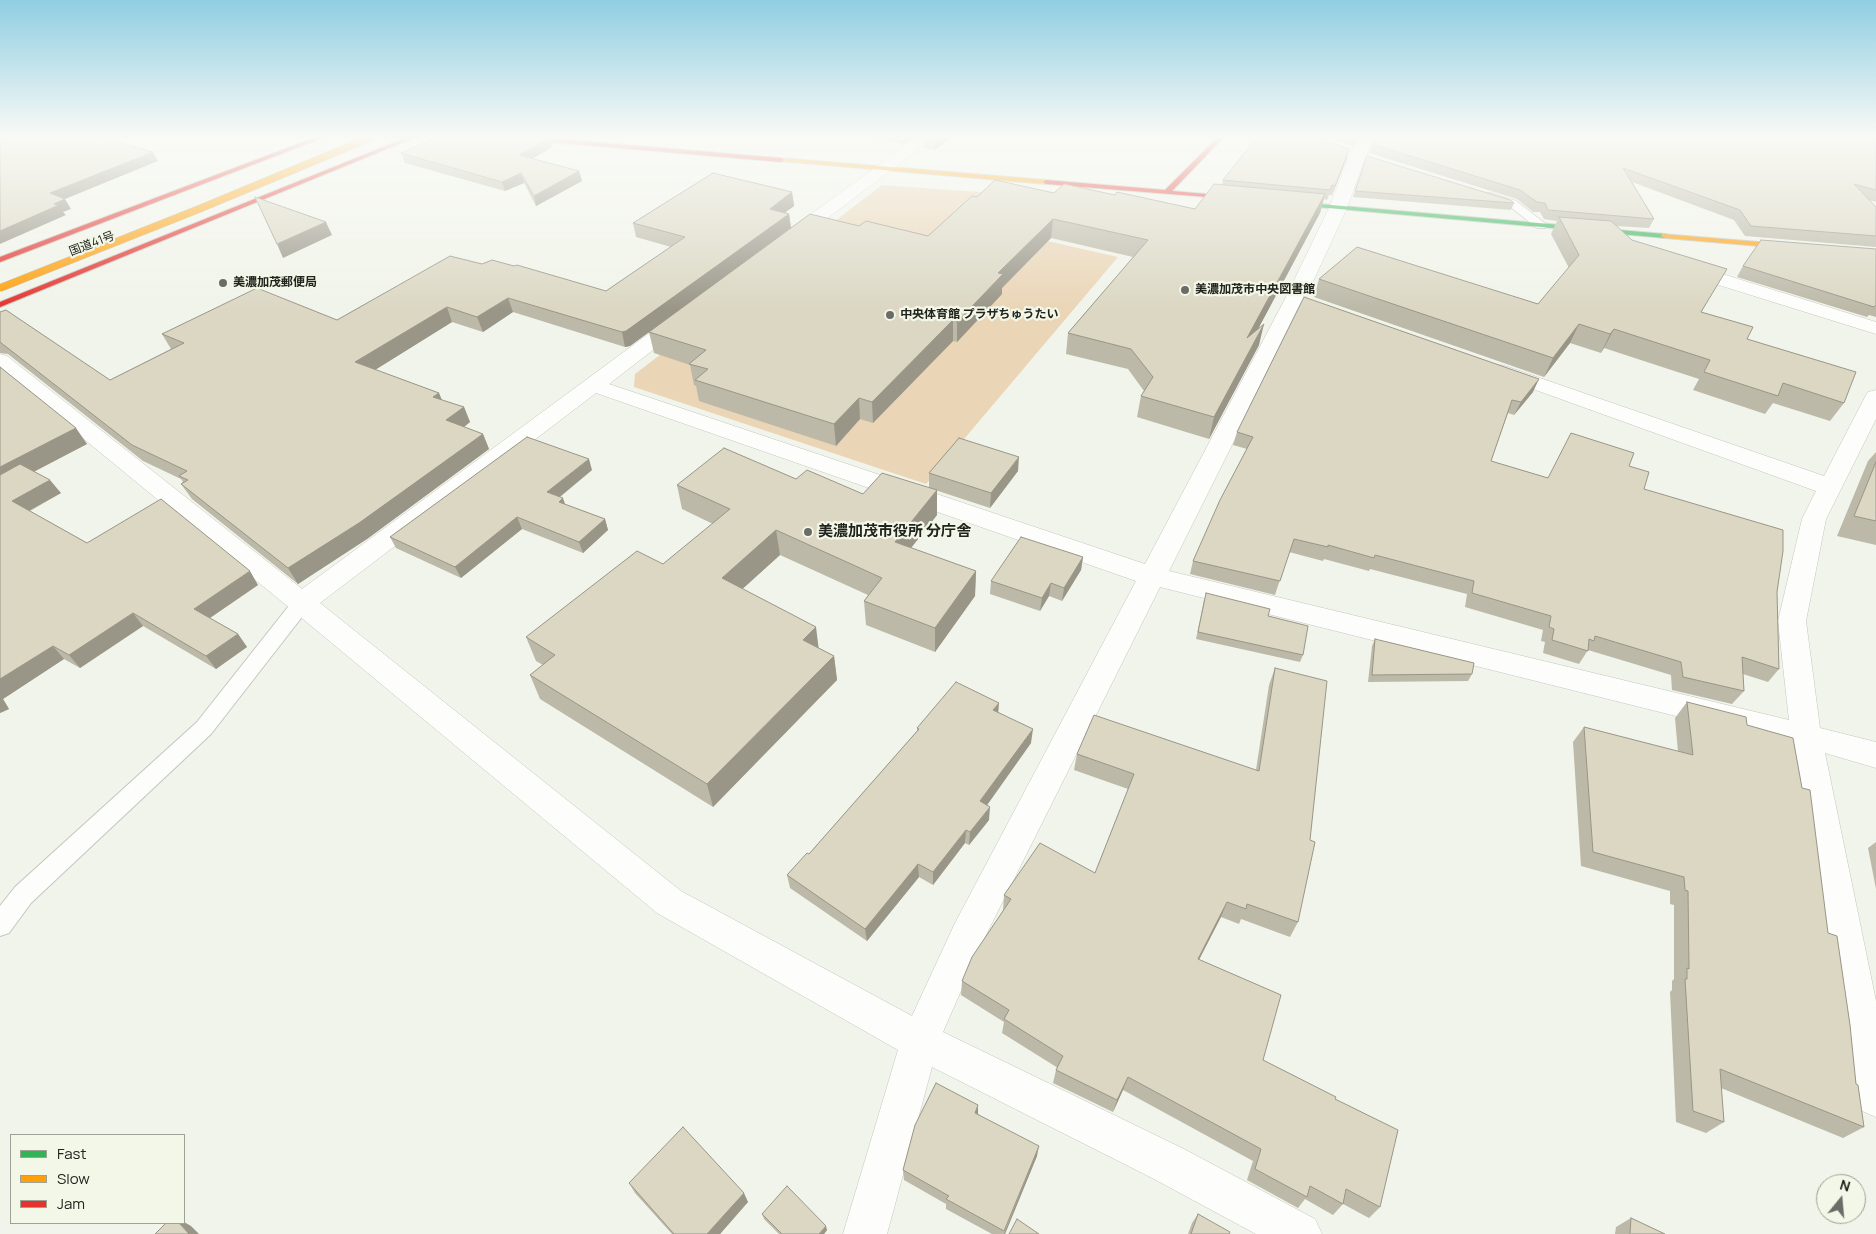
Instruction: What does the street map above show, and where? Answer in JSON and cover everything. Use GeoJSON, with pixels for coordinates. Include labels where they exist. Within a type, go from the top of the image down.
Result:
{"type":"FeatureCollection","features":[{"type":"Feature","properties":{"kind":"main road"},"geometry":{"type":"LineString","coordinates":[[0,260],[172,195]]}},
{"type":"Feature","properties":{"kind":"main road"},"geometry":{"type":"LineString","coordinates":[[90,226],[142,211],[186,195]]}},
{"type":"Feature","properties":{"kind":"main road","name":"国道41号"},"geometry":{"type":"LineString","coordinates":[[0,288],[235,195]]}},
{"type":"Feature","properties":{"kind":"main road","name":"国道41号"},"geometry":{"type":"LineString","coordinates":[[0,295],[250,195]]}},
{"type":"Feature","properties":{"kind":"main road"},"geometry":{"type":"LineString","coordinates":[[0,305],[271,195]]}},
{"type":"Feature","properties":{"kind":"main road"},"geometry":{"type":"LineString","coordinates":[[1194,195],[1252,200]]}},
{"type":"Feature","properties":{"kind":"main road"},"geometry":{"type":"LineString","coordinates":[[1271,202],[1809,248]]}},
{"type":"Feature","properties":{"kind":"street"},"geometry":{"type":"LineString","coordinates":[[774,250],[849,195]]}},
{"type":"Feature","properties":{"kind":"street"},"geometry":{"type":"LineString","coordinates":[[865,1234],[920,1041],[968,935],[1152,576],[1304,302],[1344,195]]}},
{"type":"Feature","properties":{"kind":"street"},"geometry":{"type":"LineString","coordinates":[[1607,232],[1630,251]]}},
{"type":"Feature","properties":{"kind":"street"},"geometry":{"type":"LineString","coordinates":[[1668,263],[1876,328]]}},
{"type":"Feature","properties":{"kind":"street"},"geometry":{"type":"LineString","coordinates":[[302,603],[695,309]]}},
{"type":"Feature","properties":{"kind":"street"},"geometry":{"type":"LineString","coordinates":[[0,360],[669,902],[920,1041],[1169,1164],[1300,1234]]}},
{"type":"Feature","properties":{"kind":"street"},"geometry":{"type":"LineString","coordinates":[[1482,365],[1830,487]]}},
{"type":"Feature","properties":{"kind":"street"},"geometry":{"type":"LineString","coordinates":[[592,385],[1152,576],[1806,736],[1876,756]]}},
{"type":"Feature","properties":{"kind":"street"},"geometry":{"type":"LineString","coordinates":[[1876,397],[1814,519],[1792,621],[1806,736],[1876,1097]]}},
{"type":"Feature","properties":{"kind":"lane"},"geometry":{"type":"LineString","coordinates":[[1484,195],[1512,203],[1540,225]]}},
{"type":"Feature","properties":{"kind":"lane"},"geometry":{"type":"LineString","coordinates":[[0,925],[23,895],[204,728],[302,603]]}},
{"type":"Feature","properties":{"kind":"shaded area","name":"中央体育館 プラザちゅうたい"},"geometry":{"type":"Polygon","coordinates":[[[869,195],[992,195],[964,222],[1118,257],[926,484],[634,387],[635,374],[869,195]]]}},
{"type":"Feature","properties":{"kind":"building"},"geometry":{"type":"Polygon","coordinates":[[[0,195],[54,195],[65,199],[54,204],[59,205],[0,231],[0,195]]]}},
{"type":"Feature","properties":{"kind":"building"},"geometry":{"type":"Polygon","coordinates":[[[678,195],[789,195],[770,209],[789,214],[626,331],[622,332],[508,298],[477,317],[447,307],[355,362],[439,393],[433,397],[464,407],[446,420],[483,434],[359,523],[288,568],[181,484],[188,480],[179,476],[187,471],[132,445],[0,342],[0,312],[6,310],[110,380],[184,343],[162,334],[257,288],[337,320],[450,256],[482,264],[492,260],[514,266],[517,265],[606,291],[685,237],[633,223],[678,195]]]}},
{"type":"Feature","properties":{"kind":"building"},"geometry":{"type":"Polygon","coordinates":[[[980,195],[1129,195],[1195,209],[1206,195],[1325,195],[1247,338],[1264,324],[1214,417],[1141,396],[1153,377],[1131,349],[1068,333],[1148,240],[1053,219],[998,273],[1003,274],[957,322],[953,320],[872,402],[859,398],[834,424],[695,380],[708,369],[689,364],[706,350],[649,332],[810,214],[859,226],[866,221],[928,236],[972,196],[977,197],[980,195]]]}},
{"type":"Feature","properties":{"kind":"building"},"geometry":{"type":"Polygon","coordinates":[[[1403,195],[1492,195],[1514,203],[1403,195]]]}},
{"type":"Feature","properties":{"kind":"building"},"geometry":{"type":"Polygon","coordinates":[[[1526,195],[1639,195],[1654,219],[1548,210],[1545,203],[1537,202],[1526,195]]]}},
{"type":"Feature","properties":{"kind":"building"},"geometry":{"type":"Polygon","coordinates":[[[1697,195],[1864,195],[1876,207],[1876,236],[1751,226],[1740,210],[1697,195]]]}},
{"type":"Feature","properties":{"kind":"building"},"geometry":{"type":"Polygon","coordinates":[[[255,197],[326,222],[277,244],[255,197]]]}},
{"type":"Feature","properties":{"kind":"building"},"geometry":{"type":"Polygon","coordinates":[[[1559,217],[1611,221],[1632,240],[1727,269],[1701,312],[1753,327],[1747,339],[1856,372],[1844,403],[1783,383],[1778,396],[1704,372],[1710,360],[1614,329],[1610,334],[1579,324],[1553,358],[1319,279],[1357,247],[1538,304],[1579,255],[1559,217]]]}},
{"type":"Feature","properties":{"kind":"building"},"geometry":{"type":"Polygon","coordinates":[[[1761,240],[1876,249],[1876,305],[1874,307],[1743,266],[1761,240]]]}},
{"type":"Feature","properties":{"kind":"building"},"geometry":{"type":"Polygon","coordinates":[[[1304,297],[1539,379],[1521,402],[1512,400],[1491,461],[1548,478],[1571,433],[1634,453],[1629,466],[1649,472],[1644,489],[1783,530],[1783,551],[1777,592],[1779,669],[1742,657],[1744,691],[1683,677],[1681,662],[1595,636],[1594,641],[1589,639],[1588,651],[1552,640],[1554,629],[1549,627],[1551,616],[1472,593],[1474,581],[1375,555],[1374,558],[1328,545],[1328,547],[1294,539],[1280,581],[1193,561],[1220,500],[1253,437],[1237,432],[1304,297]]]}},
{"type":"Feature","properties":{"kind":"building"},"geometry":{"type":"Polygon","coordinates":[[[0,367],[76,428],[0,467],[0,367]]]}},
{"type":"Feature","properties":{"kind":"building"},"geometry":{"type":"Polygon","coordinates":[[[527,437],[589,459],[547,492],[563,498],[559,502],[605,519],[579,542],[517,517],[455,567],[390,537],[527,437]]]}},
{"type":"Feature","properties":{"kind":"building"},"geometry":{"type":"Polygon","coordinates":[[[959,438],[1019,457],[991,493],[929,473],[959,438]]]}},
{"type":"Feature","properties":{"kind":"building"},"geometry":{"type":"Polygon","coordinates":[[[724,448],[796,479],[807,470],[863,494],[882,473],[937,490],[895,542],[976,571],[935,628],[864,601],[882,578],[776,530],[722,578],[816,627],[803,640],[834,656],[707,784],[530,675],[555,655],[526,637],[637,551],[663,564],[730,509],[677,485],[724,448]]]}},
{"type":"Feature","properties":{"kind":"building"},"geometry":{"type":"Polygon","coordinates":[[[1876,462],[1876,521],[1854,516],[1876,462]]]}},
{"type":"Feature","properties":{"kind":"building"},"geometry":{"type":"Polygon","coordinates":[[[20,464],[50,480],[12,501],[87,543],[161,499],[250,571],[194,609],[238,634],[206,656],[133,613],[69,655],[53,646],[0,679],[0,475],[20,464]]]}},
{"type":"Feature","properties":{"kind":"building"},"geometry":{"type":"Polygon","coordinates":[[[1021,537],[1083,557],[1064,588],[1051,583],[1042,598],[991,581],[1021,537]]]}},
{"type":"Feature","properties":{"kind":"building"},"geometry":{"type":"Polygon","coordinates":[[[1206,593],[1270,609],[1268,616],[1308,626],[1303,655],[1198,632],[1206,593]]]}},
{"type":"Feature","properties":{"kind":"building"},"geometry":{"type":"Polygon","coordinates":[[[1375,639],[1474,663],[1472,674],[1372,675],[1375,639]]]}},
{"type":"Feature","properties":{"kind":"building"},"geometry":{"type":"Polygon","coordinates":[[[1275,668],[1327,681],[1310,840],[1315,842],[1298,922],[1247,904],[1246,909],[1227,902],[1198,959],[1281,995],[1263,1060],[1398,1130],[1380,1207],[1346,1189],[1343,1204],[1310,1186],[1307,1197],[1255,1169],[1261,1149],[1128,1077],[1117,1100],[1056,1070],[1063,1056],[1004,1019],[1009,1010],[962,981],[972,957],[1011,899],[1004,895],[1040,843],[1095,873],[1134,774],[1077,754],[1094,715],[1259,771],[1275,668]]]}},
{"type":"Feature","properties":{"kind":"building"},"geometry":{"type":"Polygon","coordinates":[[[956,682],[999,703],[993,710],[1033,729],[980,801],[990,807],[970,832],[966,830],[933,872],[918,864],[865,929],[787,875],[807,853],[809,854],[919,729],[917,728],[956,682]]]}},
{"type":"Feature","properties":{"kind":"building"},"geometry":{"type":"Polygon","coordinates":[[[1687,702],[1746,717],[1747,725],[1793,738],[1802,788],[1810,790],[1828,933],[1837,936],[1850,1025],[1856,1084],[1858,1085],[1864,1127],[1720,1069],[1724,1122],[1693,1111],[1685,979],[1687,979],[1687,968],[1689,969],[1688,891],[1685,890],[1684,877],[1593,852],[1584,727],[1693,755],[1687,702]]]}},
{"type":"Feature","properties":{"kind":"building"},"geometry":{"type":"Polygon","coordinates":[[[936,1083],[978,1105],[975,1113],[1039,1146],[1004,1231],[946,1199],[949,1196],[903,1170],[915,1125],[936,1083]]]}},
{"type":"Feature","properties":{"kind":"building"},"geometry":{"type":"Polygon","coordinates":[[[683,1127],[744,1193],[707,1234],[674,1234],[629,1183],[683,1127]]]}},
{"type":"Feature","properties":{"kind":"building"},"geometry":{"type":"Polygon","coordinates":[[[787,1186],[826,1226],[819,1234],[782,1234],[762,1214],[787,1186]]]}},
{"type":"Feature","properties":{"kind":"building"},"geometry":{"type":"Polygon","coordinates":[[[1198,1214],[1230,1232],[1229,1234],[1191,1234],[1198,1214]]]}},
{"type":"Feature","properties":{"kind":"building"},"geometry":{"type":"Polygon","coordinates":[[[1631,1218],[1665,1234],[1630,1234],[1631,1218]]]}},
{"type":"Feature","properties":{"kind":"building"},"geometry":{"type":"Polygon","coordinates":[[[1017,1219],[1039,1234],[1009,1234],[1017,1219]]]}},
{"type":"Feature","properties":{"kind":"building"},"geometry":{"type":"Polygon","coordinates":[[[165,1224],[180,1224],[189,1234],[155,1234],[165,1224]]]}},
{"type":"Feature","properties":{"kind":"traffic: fast"},"geometry":{"type":"LineString","coordinates":[[1285,203],[1665,236]]}},
{"type":"Feature","properties":{"kind":"traffic: slow"},"geometry":{"type":"LineString","coordinates":[[0,288],[234,195]]}},
{"type":"Feature","properties":{"kind":"traffic: slow"},"geometry":{"type":"LineString","coordinates":[[1665,236],[1795,247]]}},
{"type":"Feature","properties":{"kind":"traffic: jam"},"geometry":{"type":"LineString","coordinates":[[0,260],[171,195]]}},
{"type":"Feature","properties":{"kind":"traffic: jam"},"geometry":{"type":"LineString","coordinates":[[0,305],[271,195]]}},
{"type":"Feature","properties":{"kind":"traffic: jam"},"geometry":{"type":"LineString","coordinates":[[1191,195],[1242,199]]}},
{"type":"Feature","properties":{"kind":"place","name":"美濃加茂郵便局"},"geometry":{"type":"Point","coordinates":[223,283]}},
{"type":"Feature","properties":{"kind":"place","name":"美濃加茂市中央図書館"},"geometry":{"type":"Point","coordinates":[1185,290]}},
{"type":"Feature","properties":{"kind":"place","name":"中央体育館 プラザちゅうたい"},"geometry":{"type":"Point","coordinates":[890,315]}},
{"type":"Feature","properties":{"kind":"place","name":"美濃加茂市役所 分庁舎"},"geometry":{"type":"Point","coordinates":[808,532]}}]}
